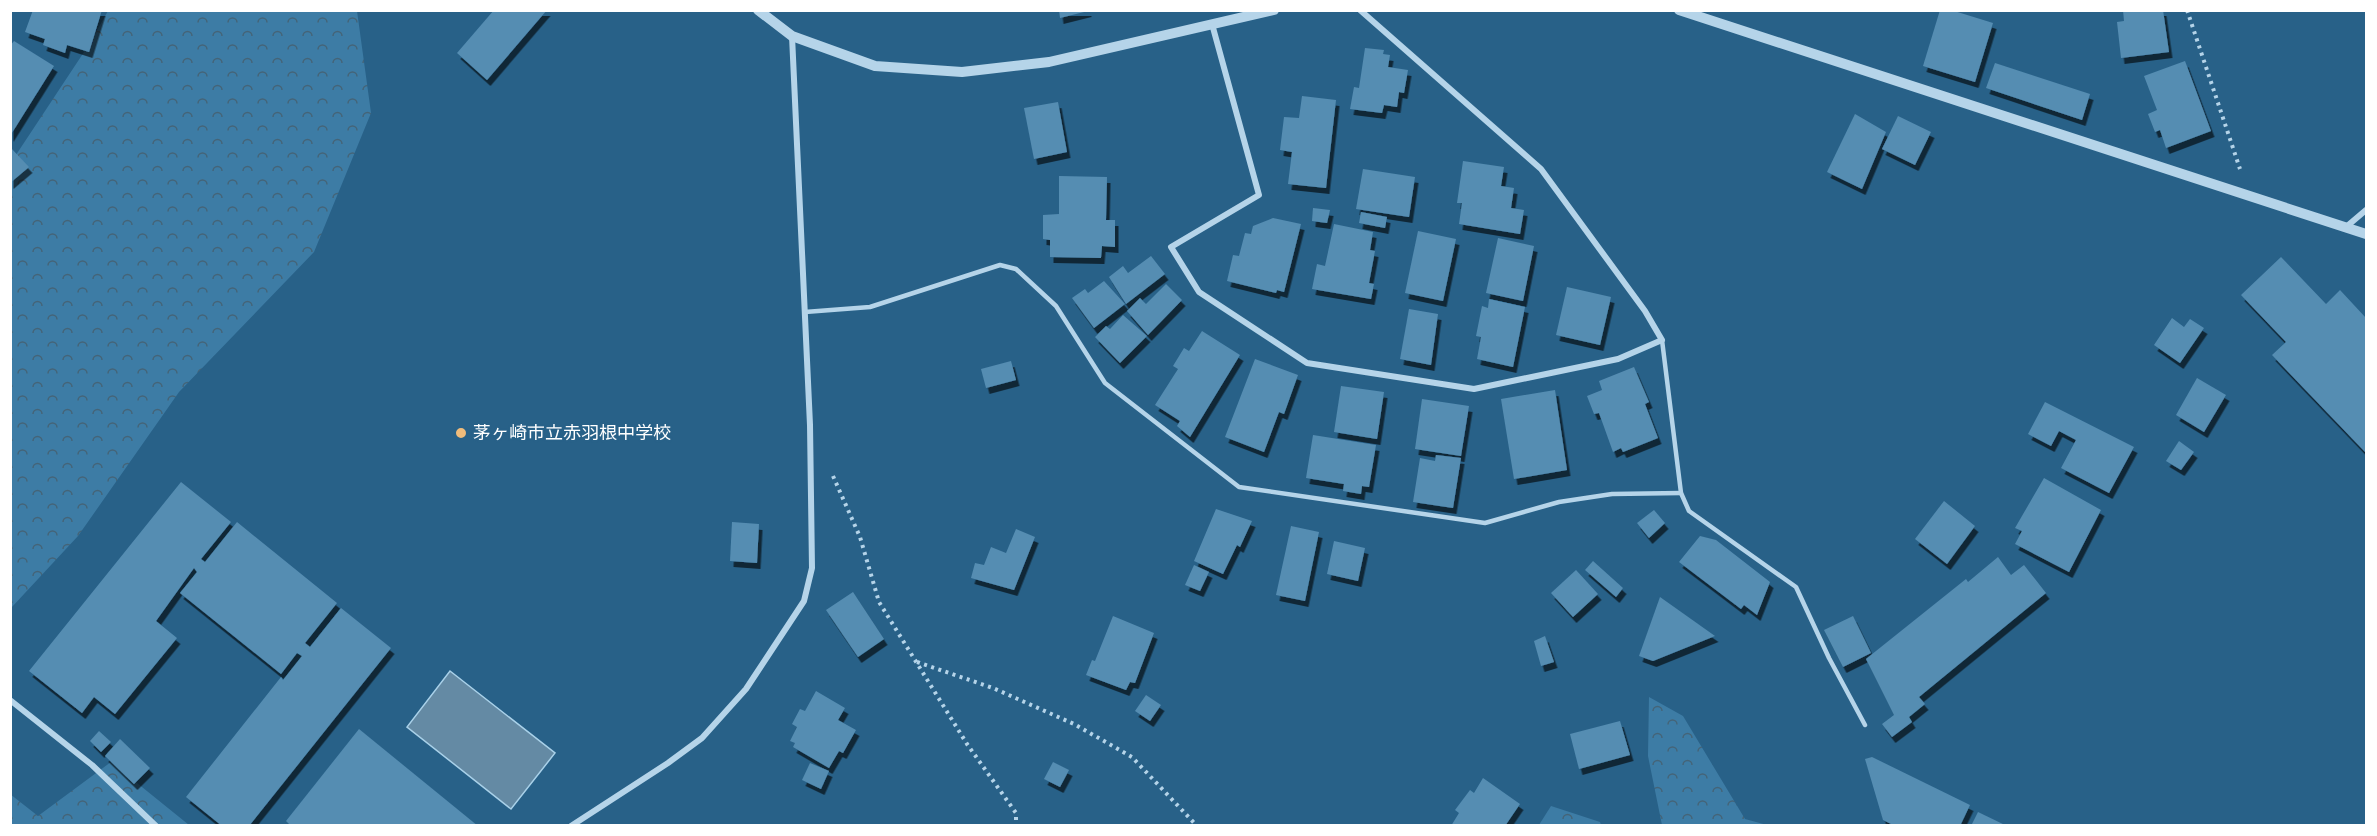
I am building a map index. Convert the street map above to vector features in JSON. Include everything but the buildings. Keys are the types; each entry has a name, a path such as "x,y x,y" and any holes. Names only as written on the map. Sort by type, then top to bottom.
{"street":[{"path":"758,10 792,36 875,66 962,72 1049,62 1274,10"},
{"path":"1212,24 1259,195 1171,247 1198,292 1307,363 1474,389 1618,359 1662,340 1645,311 1541,169 1360,10"},
{"path":"1679,10 2367,234"},
{"path":"571,825 668,763 702,738 746,690 804,601 812,568 810,424 792,36"},
{"path":"2346,227 2367,210"},
{"path":"10,700 92,765 156,825"}],"lane":[{"path":"805,312 870,307 1000,265 1016,269 1056,306 1105,383 1239,487 1485,522 1558,502 1612,494 1681,493"},
{"path":"1662,340 1681,493 1689,511 1796,587 1828,658 1865,725"}],"path":[{"path":"2187,10 2248,197"},
{"path":"828,465 860,537 879,602 967,744 1016,813 1016,825"},
{"path":"916,662 993,688 1074,724 1132,757 1197,825"}],"green space":[{"path":"108,11 357,11 371,113 314,252 179,392 78,536 11,608 10,164 88,46"},
{"path":"1649,697 1683,716 1745,819 1767,825 1662,825 1648,756"},
{"path":"111,762 189,825 11,825 10,794 38,816"},
{"path":"1551,806 1600,822 1601,825 1539,825"}],"shaded area":[{"path":"450,671 555,753 511,809 407,727"}],"place":[{"name":"茅ヶ崎市立赤羽根中学校","path":"461,433"}]}
